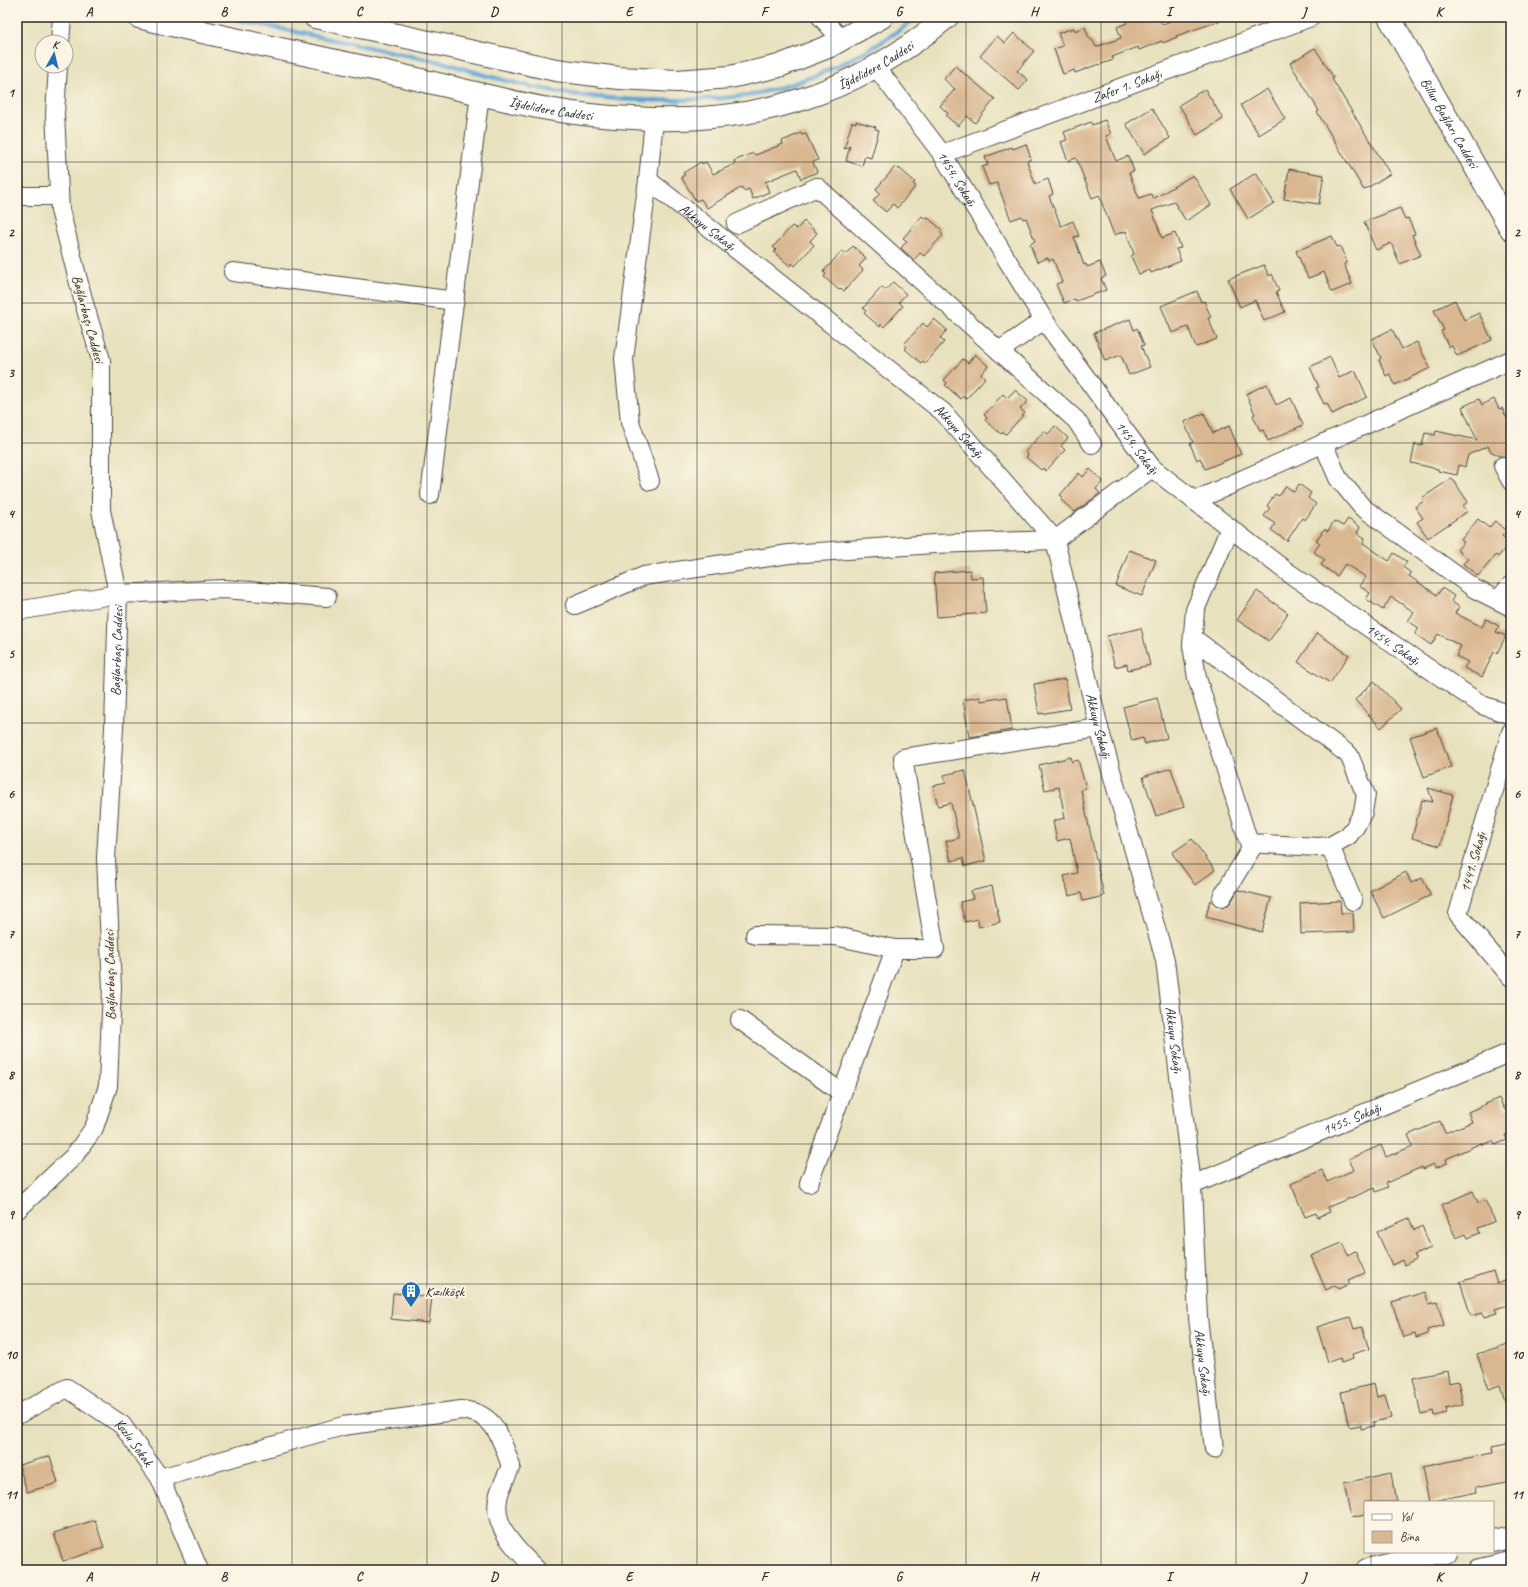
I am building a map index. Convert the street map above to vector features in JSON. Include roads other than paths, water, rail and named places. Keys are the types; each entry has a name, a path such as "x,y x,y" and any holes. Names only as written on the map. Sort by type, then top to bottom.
{"street":[{"path":"61,34 62,17"},
{"name":"İğdelidere Caddesi","path":"139,17 229,39 352,64 549,109 654,120 707,119 763,110 816,95 847,82 876,67 905,49 946,17"},
{"path":"315,17 556,70 650,80 704,80 755,72 802,58 842,40 882,17"},
{"path":"821,17 842,40"},
{"name":"Zafer 1. Sokağı","path":"942,154 1311,17"},
{"name":"Billur Bağları Caddesi","path":"1389,17 1511,229"},
{"name":"1454. Sokağı","path":"876,67 942,154 1044,320 1152,468 1286,571 1482,705 1511,715"},
{"name":"Bağlarbaşı Caddesi","path":"17,1210 74,1156 94,1128 108,1086 112,988 106,858 114,728 118,594 101,510 102,360 82,296 60,210 55,114 58,74"},
{"path":"430,495 480,94"},
{"path":"650,481 630,422 624,359 648,180 654,120"},
{"name":"Akkuyu Sokağı","path":"648,180 943,412 1055,540 1099,728 1165,960 1192,1185 1198,1318 1214,1449"},
{"path":"736,224 817,187 1076,420 1092,444"},
{"path":"17,196 59,196"},
{"path":"233,272 455,301"},
{"path":"999,351 1044,320"},
{"path":"1194,501 1511,360"},
{"path":"1323,443 1338,478 1362,507 1475,589 1504,604 1511,585"},
{"path":"575,605 644,576 789,554 934,544 1055,540 1152,468"},
{"path":"1193,638 1349,755 1366,795 1363,812 1348,836 1330,846 1318,847 1249,843 1197,678 1192,645 1195,610 1230,528"},
{"path":"17,611 118,594 224,589 327,597"},
{"path":"755,935 835,936 895,949 935,948 903,758 1099,728"},
{"name":"1441. Sokağı","path":"1511,732 1458,914 1511,977"},
{"path":"1222,897 1254,844"},
{"path":"1330,846 1353,902"},
{"path":"809,1183 895,949"},
{"path":"740,1020 842,1093"},
{"name":"1455. Sokağı","path":"1192,1185 1511,1052"},
{"name":"Kozlu Sokak","path":"17,1415 67,1388 122,1425 160,1478 199,1570"},
{"path":"160,1478 343,1426 461,1410 472,1411 482,1415 491,1422 498,1431 511,1466 499,1494 497,1508 502,1528 513,1546 537,1570"},
{"path":"1494,1541 1511,1537"},
{"path":"1367,1570 1441,1553"},
{"path":"1480,1570 1511,1563"}],"waterway":[{"path":"224,17 449,64 480,74 543,89 606,98 638,100 722,98 754,94 775,89 840,65 880,43 917,17"}],"place":[{"name":"Kızılköşk","path":"411,1308"}]}
